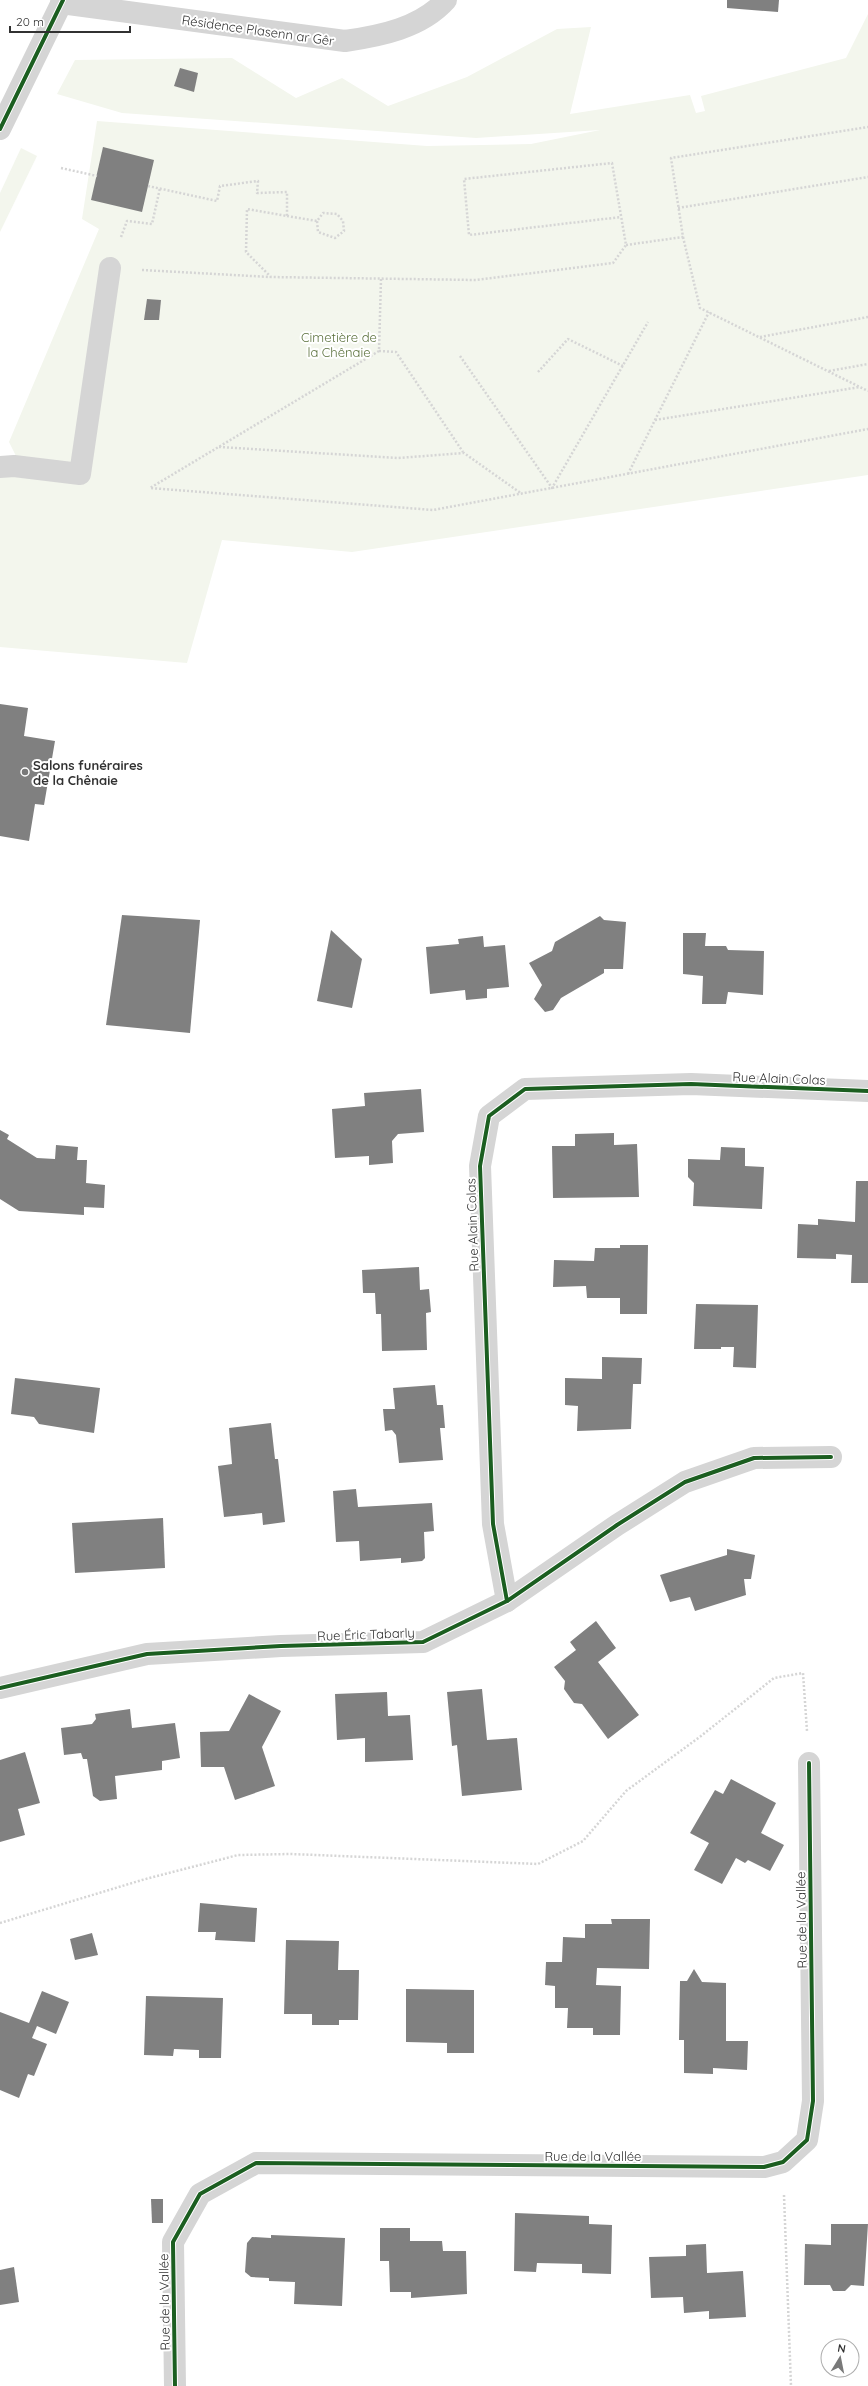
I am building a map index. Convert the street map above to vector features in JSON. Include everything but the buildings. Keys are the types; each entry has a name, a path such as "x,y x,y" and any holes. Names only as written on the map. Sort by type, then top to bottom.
{"street":[{"name":"Résidence Plasenn ar Gêr","path":"62,2 345,41 399,30 429,14 446,0"},
{"path":"0,129 62,2"},
{"path":"0,467 14,466 80,474 110,268"},
{"name":"Rue Alain Colas","path":"507,1601 493,1524 480,1166 489,1116 525,1089 691,1084 868,1091"},
{"name":"Rue Éric Tabarly","path":"0,1688 147,1654 281,1646 423,1642 507,1601 617,1525 685,1482 754,1458 831,1457"},
{"name":"Rue de la Vallée","path":"175,2386 173,2242 200,2194 256,2163 764,2167 783,2162 807,2140 813,2101 809,1763"}],"path":[{"path":"868,127 672,158 683,237 700,308 868,391"},
{"path":"622,217 469,234 464,179 612,163 622,217 626,245"},
{"path":"61,168 97,176"},
{"path":"678,208 868,177"},
{"path":"148,186 217,201 220,186 258,181 257,193 287,192 287,216"},
{"path":"160,188 152,224 127,221 110,268 271,277 476,280 613,262 626,245 683,237"},
{"path":"271,277 246,252 247,209 317,221"},
{"path":"323,214 337,214 343,221 344,232 335,238 325,236 318,232 317,221 323,214"},
{"path":"379,351 381,279"},
{"path":"628,474 709,312"},
{"path":"760,337 868,317"},
{"path":"552,488 648,322"},
{"path":"538,372 568,339 623,366"},
{"path":"522,494 464,453 396,352 379,351 150,488 433,510 522,494 868,430"},
{"path":"460,356 552,488"},
{"path":"828,371 868,364"},
{"path":"655,420 860,387"},
{"path":"218,447 398,458 464,453"},
{"path":"0,1922 121,1886 238,1855 291,1854 538,1864 583,1841 626,1791 701,1736 774,1678 803,1673 809,1763"},
{"path":"783,2162 791,2386"}],"green space":[{"name":"Cimetière de la Chênaie","path":"868,14 868,475 352,552 222,540 187,663 0,647 0,476 16,456 9,442 99,229 82,219 97,121 427,146 531,144 600,130 476,138 122,113 57,94 75,60 232,58 296,98 342,78 388,106 467,77 557,29 591,27 570,114 690,95 696,113 705,111 701,96 846,58"},
{"path":"21,148 37,156 0,232 0,193"}],"cycle path":[{"path":"0,129 63,0"},
{"path":"507,1601 493,1524 480,1166 489,1116 525,1089 691,1084 868,1091"},
{"path":"0,1688 147,1654 281,1646 423,1642 507,1601 617,1525 685,1482 754,1458 831,1457"},
{"path":"175,2386 173,2242 200,2194 256,2163 764,2167 783,2162 807,2140 813,2101 809,1763"}],"place":[{"name":"Salons funéraires de la Chênaie","path":"25,772"}]}
